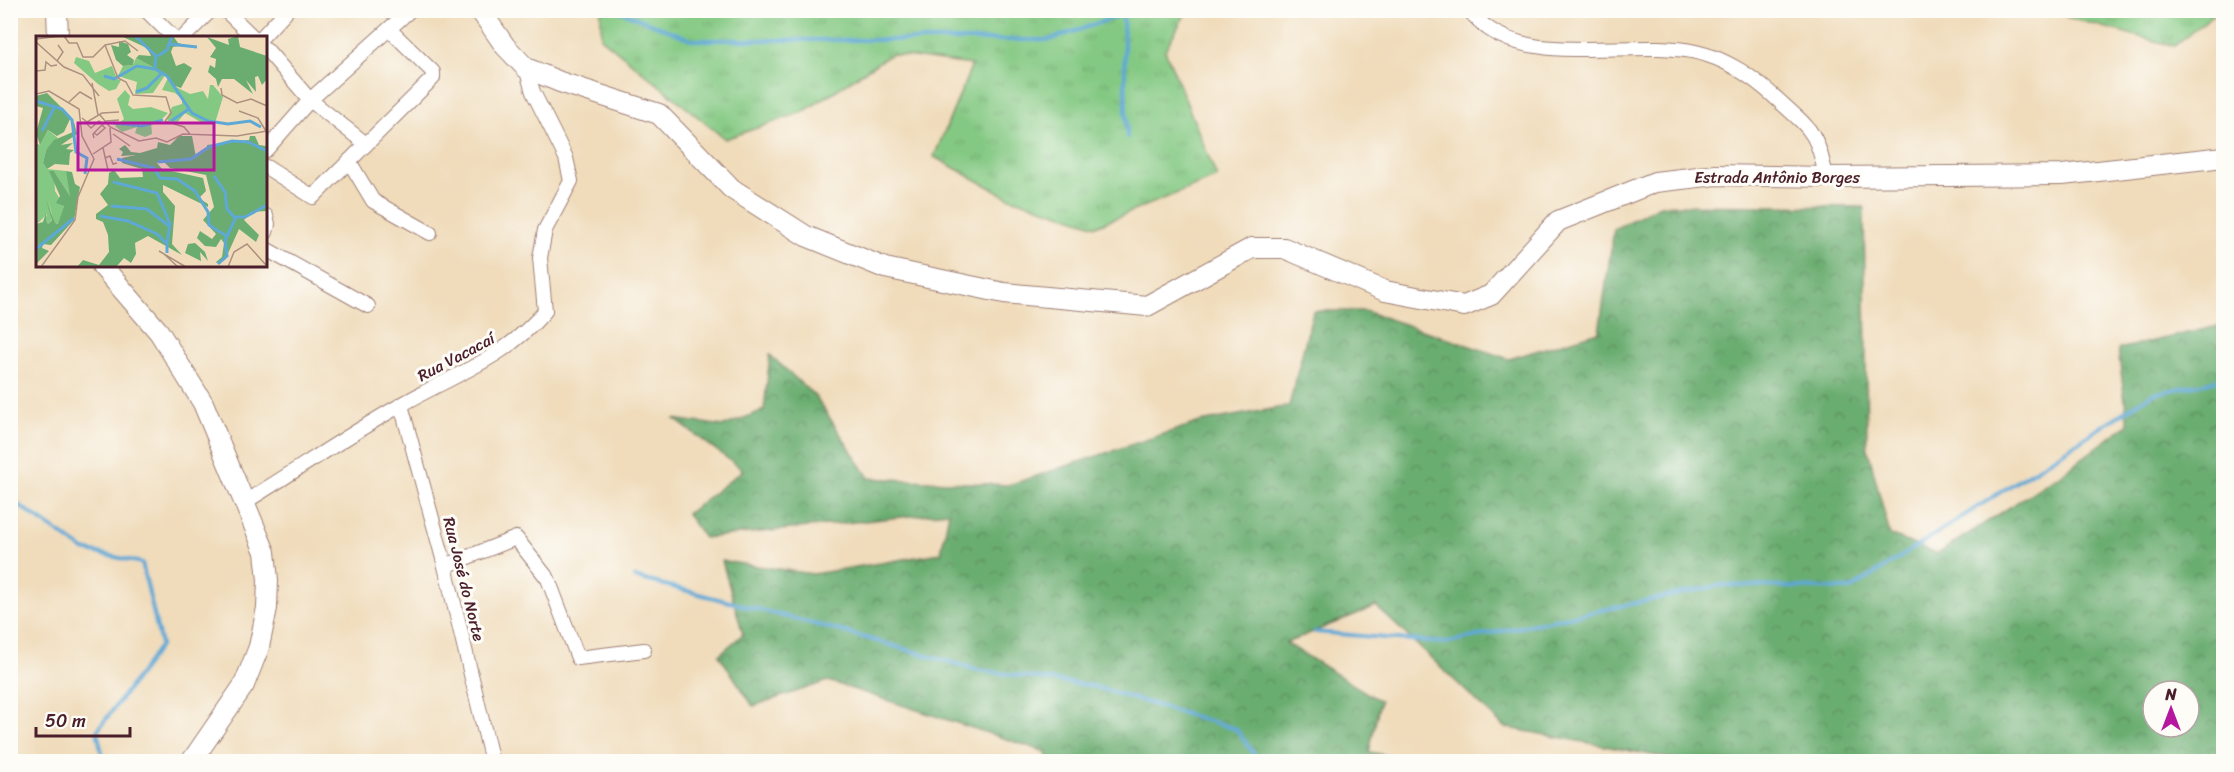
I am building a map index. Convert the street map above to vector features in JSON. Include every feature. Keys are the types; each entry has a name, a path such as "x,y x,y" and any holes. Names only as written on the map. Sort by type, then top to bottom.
{"street":[{"path":"57,10 58,36"},
{"path":"146,10 172,36"},
{"path":"185,36 211,10"},
{"path":"225,10 252,36"},
{"path":"263,36 287,10"},
{"name":"Estrada Antônio Borges","path":"480,10 506,46 526,68 560,82 659,114 732,189 806,236 885,268 1004,293 1147,306 1252,248 1284,248 1385,291 1464,306 1491,295 1558,221 1655,182 1716,175 1826,177 2062,175 2223,157"},
{"path":"1469,10 1489,30 1514,41 1542,47 1696,52 1735,67 1753,77 1812,132 1820,144 1826,177"},
{"path":"267,149 310,100 410,11"},
{"path":"267,168 313,197 435,75 390,30"},
{"path":"267,51 310,100 366,144"},
{"name":"Rua Vacacaí","path":"245,502 401,405 490,360 530,329 545,311 540,258 545,230 571,181 566,158 533,92 526,68"},
{"path":"349,160 373,201 430,233"},
{"path":"267,250 368,306"},
{"path":"103,267 159,332 203,403 265,552 268,580 267,608 259,647 244,685 191,762"},
{"name":"Rua José do Norte","path":"401,405 446,566 492,762"},
{"path":"446,566 516,538 549,579 578,658 644,650"}],"green space":[{"path":"601,11 1187,11 1165,50 1217,177 1096,226 1008,197 934,157 972,65 891,54 803,112 725,139 601,38"},
{"path":"2064,11 2218,11 2174,46 2066,17"},
{"path":"1660,205 1864,207 1867,446 1890,535 1937,554 2061,474 2128,424 2118,349 2223,325 2223,761 1683,761 1504,727 1376,606 1286,643 1380,701 1369,752 1414,761 1048,761 1046,752 828,681 753,706 719,655 743,634 722,561 813,574 941,553 949,512 704,538 687,514 743,470 674,419 724,426 764,410 770,355 816,397 869,478 1009,485 1200,422 1289,406 1313,311 1365,311 1509,359 1599,332 1614,229"}],"waterway":[{"path":"617,10 693,40 1049,40 1136,10"},
{"path":"1123,16 1127,137"},
{"path":"1315,632 1444,643 1722,585 1851,589 2152,394 2224,379"},
{"path":"10,499 84,550 142,563 161,645 97,731 104,762"},
{"path":"634,577 845,632 978,670 1092,686 1236,729 1260,762"}]}
